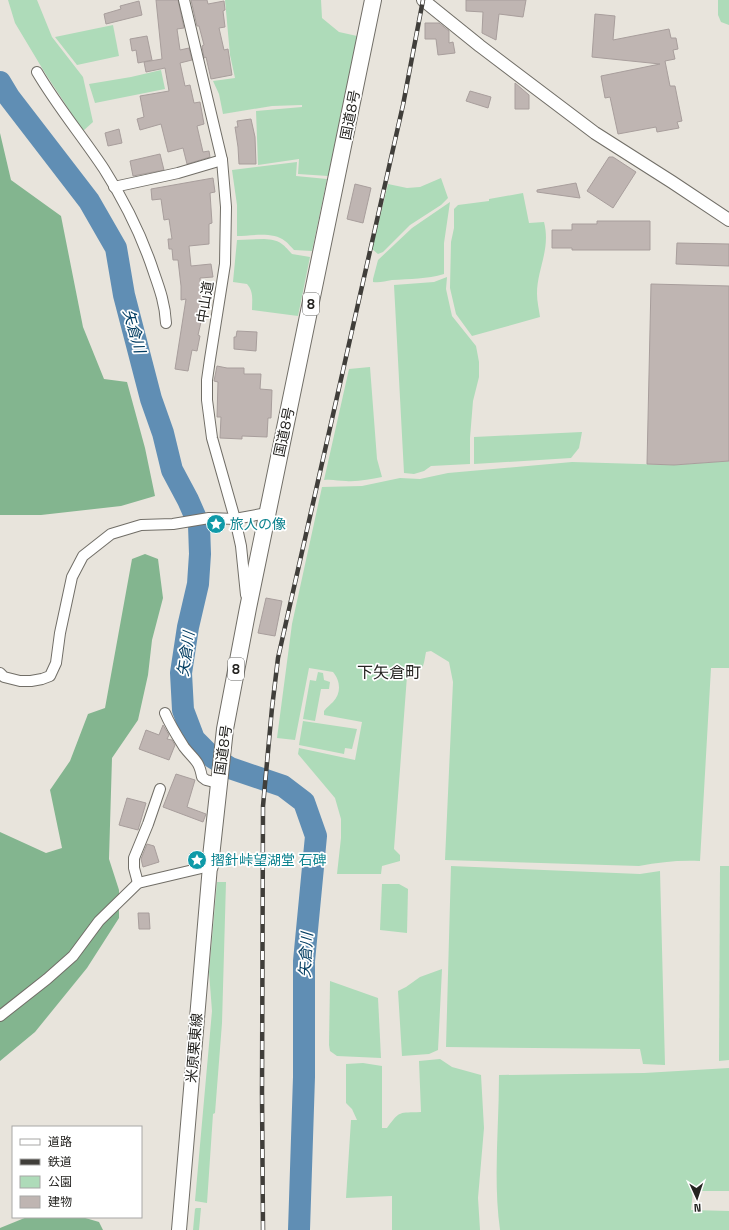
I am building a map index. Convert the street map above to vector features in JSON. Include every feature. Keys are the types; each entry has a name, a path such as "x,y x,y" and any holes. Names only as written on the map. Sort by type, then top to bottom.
{"highway":[{"name":"国道8号","path":"210,866 225,729 258,557 373,0"}],"main road":[{"name":"米原栗東線","path":"179,1230 210,866"}],"street":[{"name":"中山道","path":"184,0 222,160 226,207 225,264 207,380 207,400 212,438 235,519 241,546 248,608"},
{"path":"423,0 480,46 595,133 729,220"},
{"path":"37,72 50,94 104,170 135,223 165,306 166,323"},
{"path":"114,188 178,173 222,160"},
{"path":"0,673 4,677 31,681 50,676 56,663 60,633 72,577 83,556 111,534 141,525 173,524 209,518 235,519 268,513"},
{"path":"241,546 258,557"},
{"path":"165,713 181,742 200,765 202,777 206,780 219,781"},
{"path":"138,883 134,868 134,858 160,789"},
{"path":"0,1016 47,979 73,956 99,921 138,883 210,866"}],"green space":[{"path":"8,0 37,0 52,37 83,77 93,122 83,131 45,73 15,23"},
{"path":"225,0 321,0 322,18 339,32 357,36 328,176 298,174 299,159 258,165 256,111 302,107 302,105 272,106 223,114 219,94 213,81 235,78 230,55"},
{"path":"718,0 729,0 729,25 721,22 718,15"},
{"path":"113,25 119,56 77,65 55,37"},
{"path":"161,70 165,89 95,103 89,84"},
{"path":"0,133 11,180 61,216 83,327 104,379 127,382 145,448 155,496 121,506 41,515 0,515"},
{"path":"297,162 296,176 327,179 312,251 294,250 285,241 274,236 237,236 237,205 232,170"},
{"path":"441,178 448,198 441,205 410,225 383,252 378,254 372,249 388,184 407,188 420,187"},
{"path":"523,193 529,223 544,222 546,232 545,250 539,276 537,297 540,317 472,336 456,314 450,288 451,242 454,228 454,209 458,205 489,201 489,199"},
{"path":"450,202 444,243 444,274 425,278 373,282 378,260 412,228"},
{"path":"237,240 274,240 280,243 292,254 310,257 298,316 252,310 251,290 247,284 233,282"},
{"path":"447,277 446,289 452,316 476,346 479,362 479,377 473,401 470,438 470,464 431,466 424,471 414,474 404,473 394,285 434,282"},
{"path":"370,367 377,459 382,477 355,481 324,480 349,369"},
{"path":"582,432 579,448 571,458 474,464 474,437"},
{"path":"729,461 729,668 711,668 700,861 654,863 639,866 445,860 453,682 449,662 431,651 426,652 423,666 420,671 407,676 394,849 400,855 400,861 382,866 381,874 337,874 341,838 341,819 335,798 298,754 299,748 355,760 362,722 324,715 324,711 336,698 339,691 337,679 333,672 309,668 295,740 277,738 292,624 322,487 362,486 400,478 420,479 448,473 572,462 674,465"},
{"path":"145,554 158,559 163,598 152,640 148,675 138,720 112,758 109,859 119,890 119,918 87,968 35,1032 0,1061 0,832 46,853 62,848 50,790 70,761 88,714 105,708 132,559"},
{"path":"318,672 323,673 324,680 330,682 329,689 321,689 315,721 303,719 310,680 316,681"},
{"path":"303,721 357,729 352,749 345,748 344,754 299,745"},
{"path":"451,866 640,874 660,871 665,1065 643,1064 640,1049 446,1047"},
{"path":"720,866 729,866 729,1060 719,1061"},
{"path":"217,882 226,882 222,1023 215,1113 213,1114 207,1203 195,1201 212,1011 209,972"},
{"path":"382,884 399,884 408,889 407,933 380,930"},
{"path":"442,969 438,1050 429,1054 402,1056 398,991 420,977"},
{"path":"330,981 378,998 381,1058 337,1056 330,1051"},
{"path":"440,1059 452,1067 481,1075 484,1128 478,1198 480,1230 392,1230 392,1196 346,1198 351,1120 357,1120 352,1109 346,1103 346,1064 363,1063 382,1066 382,1128 387,1128 398,1115 408,1112 421,1112 419,1061"},
{"path":"729,1068 729,1191 693,1191 691,1210 729,1211 729,1230 500,1230 497,1192 499,1075 644,1073"},
{"path":"201,1208 199,1230 193,1230 195,1209"},
{"path":"25,1218 85,1218 99,1222 103,1230 0,1230 0,1228"}],"building":[{"path":"156,0 178,0 184,28 177,29 180,50 189,48 192,60 180,63 185,86 190,85 194,103 200,102 204,124 197,126 203,152 209,151 210,157 187,164 183,148 168,152 161,124 140,130 137,119 144,117 140,96 169,91 165,68 146,72 144,62 162,59"},
{"path":"191,0 207,0 208,4 224,1 225,10 223,11 225,27 219,28 224,50 228,49 232,75 211,79 206,57 204,58 202,46 204,45 199,26 197,26"},
{"path":"466,0 526,0 523,17 499,14 496,40 482,33 483,12 466,11"},
{"path":"139,1 142,15 106,24 104,14 121,9 120,6"},
{"path":"595,14 615,16 613,40 669,29 671,38 676,38 678,49 673,50 675,59 665,61 670,86 675,86 682,121 677,122 679,128 657,132 656,127 618,134 610,97 605,98 601,76 660,64 592,57"},
{"path":"425,23 439,23 449,31 449,43 453,42 455,53 438,55 436,39 425,39"},
{"path":"147,36 152,60 138,63 136,50 132,51 130,39"},
{"path":"515,83 529,95 529,109 515,109"},
{"path":"470,91 491,97 488,108 466,101"},
{"path":"251,119 255,137 256,164 239,164 235,127 238,127 237,121"},
{"path":"119,129 122,143 108,146 105,133"},
{"path":"160,154 164,170 133,176 130,161"},
{"path":"609,157 613,157 636,172 613,208 587,191"},
{"path":"213,178 215,192 210,193 212,223 209,224 209,244 189,246 191,266 211,264 213,277 200,278 202,309 204,309 198,335 200,336 197,351 192,350 188,371 175,369 186,299 181,300 178,260 173,260 172,249 169,249 168,239 172,239 169,219 164,220 161,199 152,200 151,189"},
{"path":"576,183 580,198 537,192 537,190"},
{"path":"355,184 371,188 363,223 347,219"},
{"path":"597,221 650,221 650,250 572,250 572,248 552,248 552,230 572,230 572,224 597,224"},
{"path":"677,243 729,244 729,266 676,264"},
{"path":"651,284 729,286 729,461 674,465 647,464"},
{"path":"237,331 257,332 256,351 234,349 234,337 236,337"},
{"path":"217,366 227,368 244,368 244,374 261,374 260,389 272,390 271,418 268,418 267,437 242,436 242,439 220,438 221,417 217,417 218,382 214,381"},
{"path":"266,598 282,601 275,636 258,633"},
{"path":"163,725 169,735 167,739 172,740 175,745 169,760 139,749 146,730 159,735"},
{"path":"176,774 195,780 187,807 206,814 203,822 163,807"},
{"path":"127,798 146,803 138,830 119,825"},
{"path":"147,844 154,846 159,862 143,867 141,859"},
{"path":"138,913 149,913 150,929 139,929"}],"waterway":[{"name":"矢倉川","path":"0,82 9,97 89,201 116,248 124,295 151,399 163,433 172,470 199,525 200,554 198,584 188,627 181,673 183,710 194,739 212,757 230,768 283,786 304,802 316,836 304,961 304,1077 299,1230"}],"railway":[{"path":"263,1230 263,806 278,658 403,105 423,0"}],"place":[{"name":"旅人の像","path":"216,524"},
{"name":"摺針峠望湖堂 石碑","path":"197,860"}],"district":[{"name":"下矢倉町","path":"389,672"}]}
